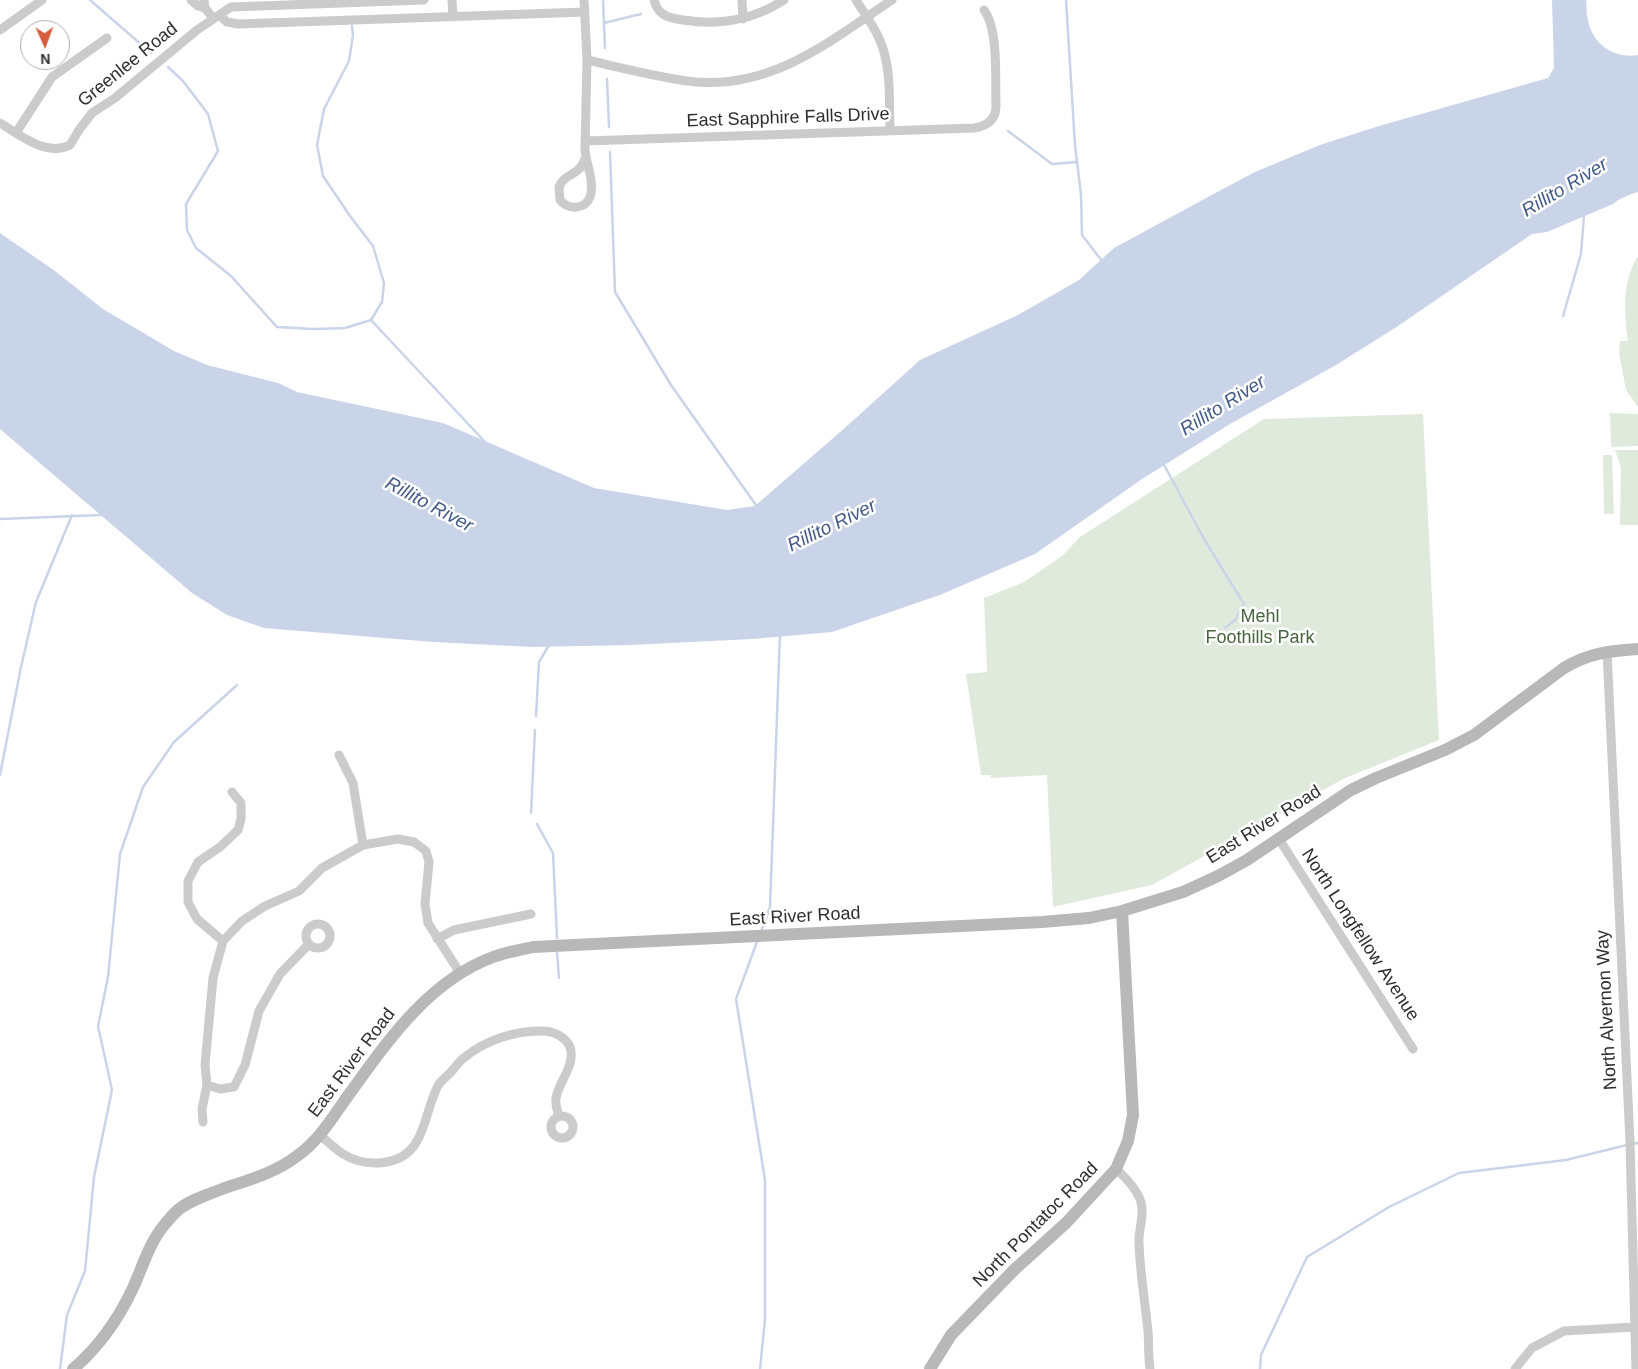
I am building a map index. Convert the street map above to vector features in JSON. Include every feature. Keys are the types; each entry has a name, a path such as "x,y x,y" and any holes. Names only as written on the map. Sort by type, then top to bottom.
{"street":[{"path":"0,30 42,0"},
{"path":"191,0 198,6 204,4 216,17 232,23 585,12"},
{"name":"Greenlee Road","path":"16,133 42,146 66,147 74,141 79,130 92,113 115,98 197,30 231,7 265,3 424,0"},
{"path":"452,0 453,17"},
{"path":"584,0 587,60 585,158 590,170 590,198 581,206 572,208 566,206 560,200 559,187 564,179 580,169 585,158"},
{"path":"654,0 659,12 671,18 703,23 720,23 742,19 768,9 784,0"},
{"path":"742,0 742,19"},
{"path":"856,0 880,42 886,60 890,130"},
{"path":"587,60 683,80 735,81 763,75 800,60 892,0"},
{"path":"265,3 266,23"},
{"name":"East Sapphire Falls Drive","path":"585,141 974,128 986,125 991,122 996,111 994,36 991,22 984,10"},
{"path":"0,123 16,133 52,77 107,38"},
{"name":"East River Road","path":"73,1369 110,1331 133,1288 154,1239 178,1210 199,1197 280,1168 299,1155 320,1135 384,1046 402,1025 439,988 460,973 494,957 533,947 1042,922 1089,918 1122,910 1190,889 1247,860 1351,790 1446,750 1474,735 1564,668 1578,660 1607,651 1638,649"},
{"name":"North Alvernon Way","path":"1607,651 1630,1142 1636,1369"},
{"path":"339,755 353,784 363,845"},
{"path":"223,941 196,919 188,902 188,881 198,862 220,847 238,830 242,819 241,803 232,792"},
{"path":"203,1122 202,1109 207,1085 205,1065 213,978 223,941 242,921 266,906 299,891 322,868 363,845 398,839 414,842 426,851 429,862 425,904 428,923 437,940 460,973"},
{"name":"North Longfellow Avenue","path":"1279,839 1413,1049"},
{"name":"North Pontatoc Road","path":"930,1369 951,1335 1014,1270 1066,1223 1116,1168 1128,1141 1133,1115 1122,910"},
{"path":"437,940 454,930 531,914"},
{"path":"207,1085 220,1089 234,1087 245,1065 259,1011 280,974 309,944"},
{"path":"320,1135 343,1154 355,1160 368,1163 384,1163 395,1160 406,1154 417,1142 439,1085 465,1057 494,1040 521,1032 549,1031 562,1037 570,1047 571,1061 556,1097 559,1116"},
{"path":"1116,1168 1129,1180 1140,1199 1142,1208 1139,1253 1149,1342 1150,1369"},
{"path":"1516,1369 1532,1348 1564,1331 1635,1327"}],"green space":[{"path":"1638,256 1638,407 1626,390 1619,353 1620,341 1628,341 1625,297 1629,276"},
{"path":"1610,413 1638,414 1638,446 1611,447"},
{"name":"Mehl Foothills Park","path":"1423,414 1439,740 1343,779 1152,885 1053,907 1047,775 991,778 991,775 981,775 966,674 987,672 984,598 1024,582 1062,556 1080,537 1264,419"},
{"path":"1615,450 1638,450 1638,525 1620,525 1621,468"},
{"path":"1603,455 1612,455 1614,514 1604,514"}],"water":[{"name":"Rillito River","path":"1552,0 1586,0 1590,29 1599,43 1605,48 1621,55 1638,55 1638,192 1547,232 1532,234 1395,328 1336,365 1230,424 1142,479 1035,554 940,595 832,632 752,639 630,645 532,647 433,642 264,628 227,615 192,593 0,429 0,233 55,271 103,309 174,351 207,365 278,383 297,392 443,423 594,488 727,510 755,506 920,360 1018,315 1079,280 1114,248 1221,190 1255,172 1320,145 1379,126 1548,78 1554,68"}],"waterway":[{"path":"90,0 151,53"},
{"path":"603,0 605,48"},
{"path":"1066,0 1075,145 1081,195 1082,235 1102,261"},
{"path":"604,23 641,14"},
{"path":"168,67 183,81 208,114 218,151 186,204 187,230 196,248 231,276 277,327 345,328 371,320 382,302 384,283 373,246 323,176 317,145 324,109 349,61 353,35 352,26"},
{"path":"607,79 609,127"},
{"path":"1008,131 1052,164 1077,162"},
{"path":"610,152 615,292 671,385 758,508"},
{"path":"1563,316 1581,254 1584,215"},
{"path":"371,320 486,443"},
{"path":"1163,463 1204,539 1244,604 1235,620 1225,628"},
{"path":"0,775 36,602 72,515"},
{"path":"0,519 101,515"},
{"path":"761,932 770,907 780,634"},
{"path":"536,716 539,662 549,645"},
{"path":"60,1369 67,1315 85,1271 94,1177 112,1090 98,1026 108,977 120,854 143,787 174,742 237,685"},
{"path":"531,813 535,730"},
{"path":"537,824 553,853 557,938"},
{"path":"758,939 736,999 765,1180 765,1319 760,1369"},
{"path":"557,953 559,978"},
{"path":"1632,1144 1638,1143"},
{"path":"1260,1369 1261,1355 1307,1257 1389,1207 1459,1173 1566,1160 1627,1145"}]}
